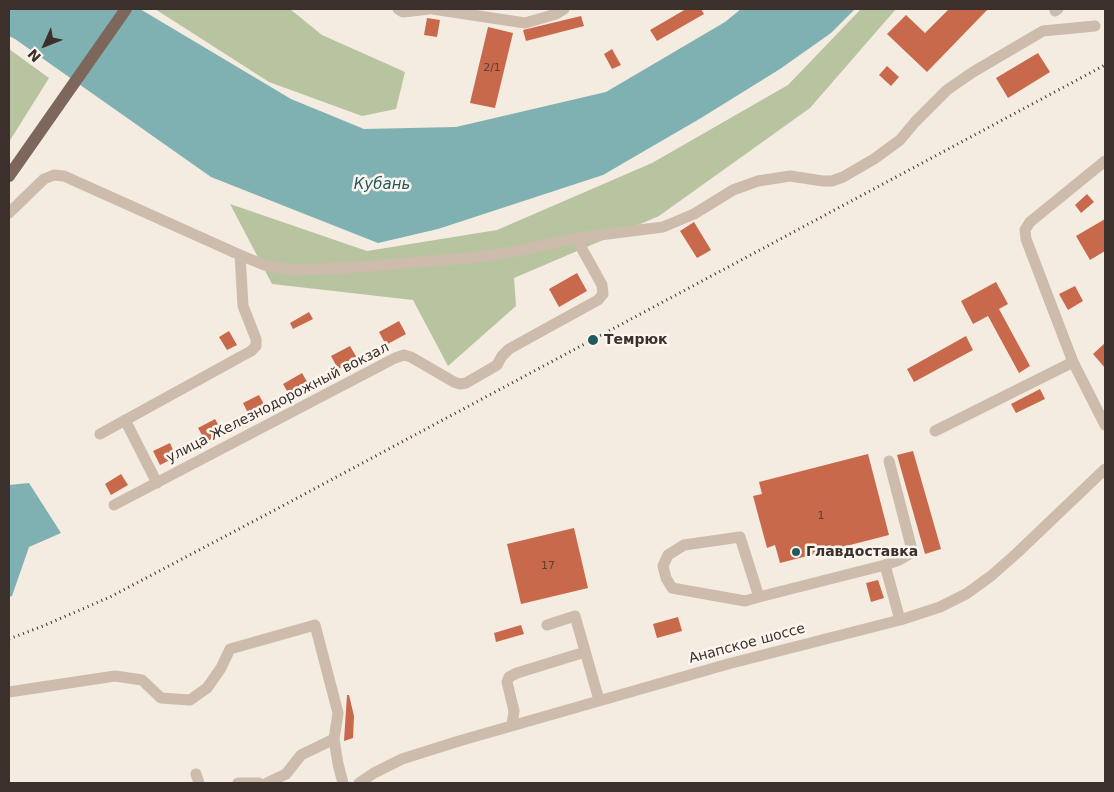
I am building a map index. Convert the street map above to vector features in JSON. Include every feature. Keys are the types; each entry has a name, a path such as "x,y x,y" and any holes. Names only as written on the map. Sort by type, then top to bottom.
{"main road":[{"path":"9,176 126,9"}],"street":[{"path":"398,9 403,12 428,9"},
{"path":"433,9 466,11 525,23 556,14 564,9"},
{"path":"9,214 44,179 54,175 64,176 264,265 292,270 345,268 470,258 518,251 576,238 663,227 694,214 733,190 758,181 790,176 823,181 832,181 843,177 874,159 900,140 947,90 973,72 1043,32 1095,26"},
{"path":"1105,161 1030,222 1026,230 1026,239 1073,362 1105,425"},
{"name":"улица Железнодорожный вокзал","path":"114,505 395,358 404,355 411,357 460,384 466,383 492,368 497,365 509,349 598,300 603,294 602,285 576,238"},
{"path":"100,434 251,351 256,346 256,338 243,306 240,255"},
{"path":"935,431 1073,362"},
{"path":"125,420 157,483"},
{"path":"759,597 740,537 684,545 668,555 663,566 666,578 672,588 744,601 899,560 908,555 911,546 889,461"},
{"name":"Анапское шоссе","path":"359,783 402,759 512,725 728,664 900,620 940,607 966,594 991,576 1105,469"},
{"path":"885,565 900,620"},
{"path":"547,625 575,616 599,700"},
{"path":"9,692 115,676 142,680 161,698 190,700 207,688 222,668 230,649 315,625 338,714 334,739 343,783"},
{"path":"512,725 514,711 507,682 510,677 517,673 585,652"},
{"path":"266,783 286,774 301,755 334,739"},
{"path":"238,783 258,783"}],"green space":[{"path":"155,9 290,9 322,35 405,72 396,109 362,116 269,82"},
{"path":"861,9 896,9 810,108 659,216 514,278 516,306 448,366 413,300 272,284 230,204 367,251 497,230 652,163 788,85"},
{"path":"9,49 49,78 9,142"}],"water":[{"name":"Кубань","path":"9,9 140,9 291,99 364,129 456,127 606,92 725,22 741,9 855,9 831,33 780,69 603,175 438,229 378,243 211,177 9,36"},
{"path":"29,483 61,533 29,547 12,596 9,597 9,485"}],"building":[{"path":"686,9 701,9 704,14 657,41 650,30"},
{"path":"949,9 988,9 927,72 887,34 906,15 925,33"},
{"path":"581,16 584,26 526,41 523,30"},
{"path":"427,18 440,20 437,37 424,35"},
{"path":"488,27 513,33 495,108 470,103"},
{"path":"612,49 621,65 612,69 604,54"},
{"path":"1038,53 1050,72 1008,98 996,78"},
{"path":"887,66 899,77 891,86 879,75"},
{"path":"1087,194 1094,202 1081,213 1075,205"},
{"path":"1105,219 1105,251 1090,260 1076,236"},
{"path":"694,222 711,250 697,258 680,231"},
{"path":"577,273 587,291 559,307 549,289"},
{"path":"996,282 1008,304 999,309 1030,366 1019,373 988,316 973,324 961,301"},
{"path":"1075,286 1083,301 1068,310 1059,294"},
{"path":"309,312 313,319 293,329 290,323"},
{"path":"399,321 406,334 386,345 379,332"},
{"path":"229,331 237,345 227,350 219,337"},
{"path":"966,336 973,350 914,382 907,369"},
{"path":"1105,343 1105,368 1093,354"},
{"path":"350,346 357,358 338,369 331,356"},
{"path":"302,373 309,385 290,396 283,384"},
{"path":"1040,389 1045,399 1016,413 1011,404"},
{"path":"259,395 266,408 250,417 243,403"},
{"path":"215,419 223,433 206,442 198,428"},
{"path":"170,443 176,457 160,465 153,451"},
{"path":"913,451 941,549 925,554 897,455"},
{"path":"868,454 889,535 780,563 775,545 767,548 753,496 762,494 759,482"},
{"path":"121,474 128,485 111,495 105,484"},
{"path":"574,528 588,588 521,604 507,544"},
{"path":"878,580 884,598 871,602 866,583"},
{"path":"678,617 682,631 657,638 653,624"},
{"path":"521,625 524,634 496,642 494,633"},
{"path":"347,695 349,695 354,716 353,738 344,741"}],"railway":[{"path":"9,639 110,597 1105,65"}],"place":[{"name":"Темрюк","path":"593,340"},
{"name":"Главдоставка","path":"796,552"}]}
